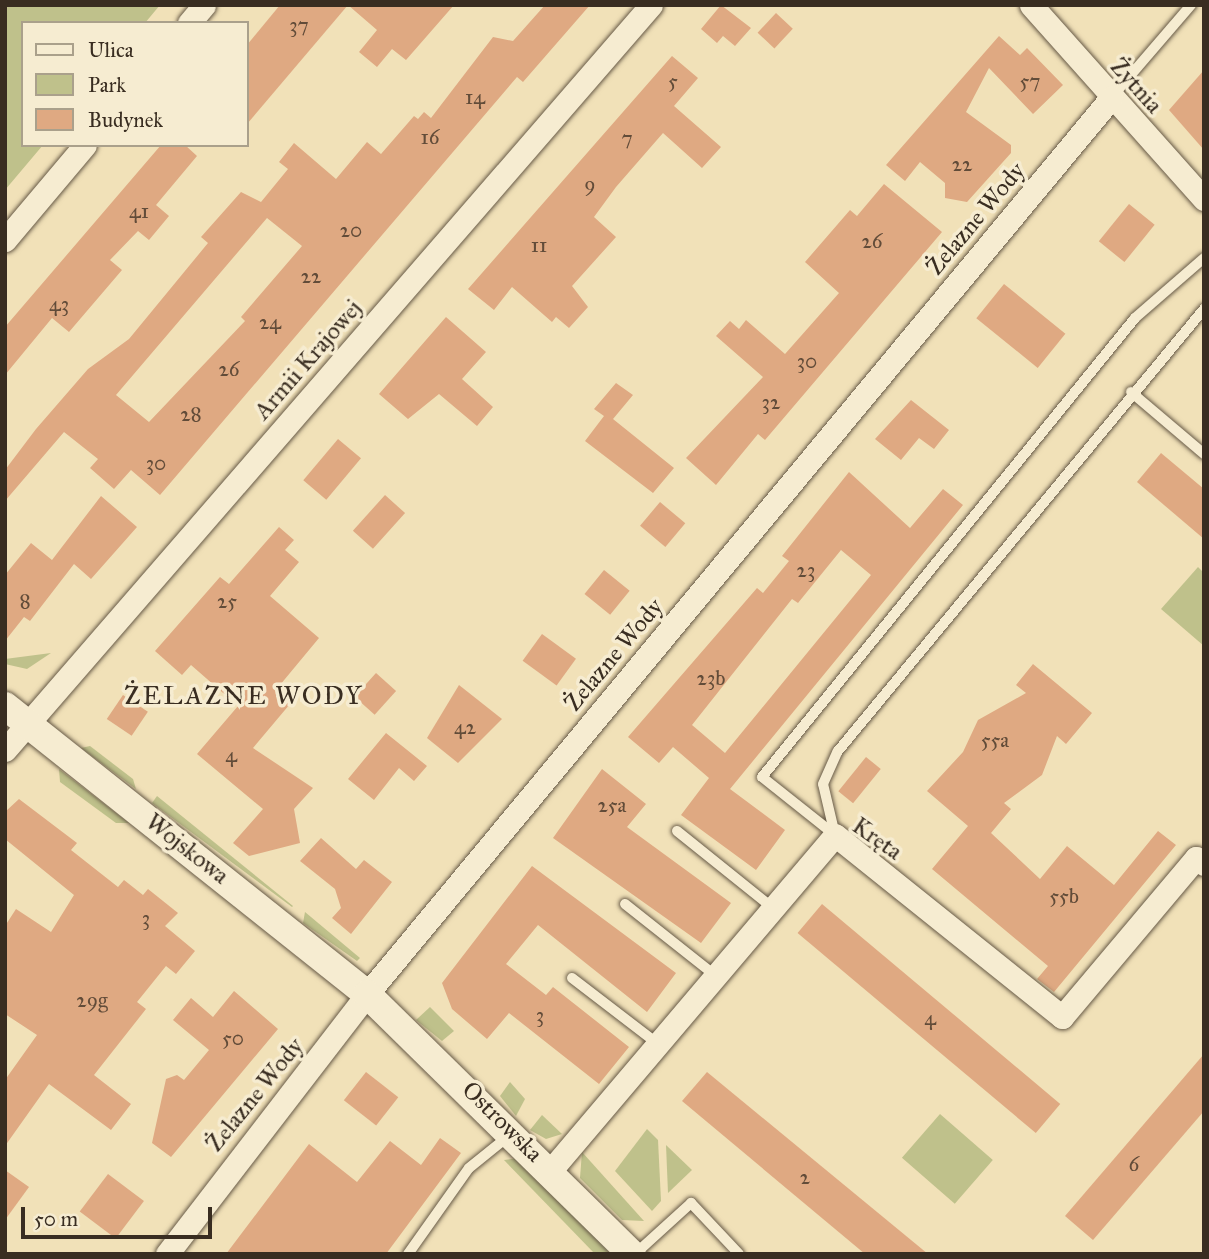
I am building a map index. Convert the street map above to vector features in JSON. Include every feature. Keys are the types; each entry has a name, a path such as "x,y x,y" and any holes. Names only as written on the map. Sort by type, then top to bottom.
{"street":[{"path":"191,21 204,5"},
{"name":"Armii Krajowej","path":"5,750 651,5"},
{"name":"Żytnia","path":"1031,5 1204,200"},
{"name":"Żelazne Wody","path":"167,1254 368,994 1111,98"},
{"path":"5,240 83,147"},
{"name":"Wojskowa","path":"5,706 368,994"},
{"name":"Kręta","path":"551,1170 660,1046 835,835 1062,1017 1201,857"},
{"name":"Ostrowska","path":"368,994 551,1170 633,1254"}],"lane":[{"path":"1111,98 1191,5"},
{"path":"835,835 762,777 1136,318 1204,258"},
{"path":"835,835 823,784 838,751 1131,392 1204,309"},
{"path":"1131,392 1204,454"},
{"path":"677,831 774,909"},
{"path":"625,904 717,977"},
{"path":"572,978 660,1046"},
{"path":"408,1254 469,1168 513,1133"},
{"path":"633,1254 691,1203 740,1254"}],"green space":[{"path":"5,5 160,5 147,21 21,21 21,147 41,147 5,190"},
{"path":"1198,567 1204,573 1204,646 1161,609"},
{"path":"51,653 27,669 5,664 5,659"},
{"path":"90,746 133,779 136,789 81,748"},
{"path":"59,769 129,823 116,823 60,782"},
{"path":"157,796 293,906 152,803"},
{"path":"305,912 360,958 357,961 303,923"},
{"path":"430,1007 454,1031 442,1041 416,1020"},
{"path":"510,1082 525,1099 516,1116 500,1096"},
{"path":"940,1114 993,1160 955,1204 902,1158"},
{"path":"542,1115 562,1134 546,1139 530,1130"},
{"path":"647,1129 658,1140 661,1201 652,1211 615,1171"},
{"path":"666,1145 692,1170 668,1193"},
{"path":"582,1152 644,1221 622,1220 580,1178"},
{"path":"518,1158 611,1254 595,1254 504,1160"}],"building":[{"path":"280,5 348,5 248,123 248,44"},
{"path":"348,5 454,5 406,60 392,49 377,67 359,52 377,30"},
{"path":"545,5 590,5 523,82 517,77 160,495 131,470 114,489 90,468 98,459 64,432 5,501 5,470 36,429 88,369 129,339 208,243 201,237 241,192 261,202 288,169 279,162 294,143 336,179 367,142 381,154 414,116 418,119 424,112 431,118 493,37 513,41","holes":["267,218 302,246 241,317 245,321 149,422 116,395"]},
{"path":"721,5 751,28 735,46 723,36 717,43 701,29"},
{"path":"776,13 793,29 774,48 758,33"},
{"path":"999,36 1020,55 1027,48 1063,85 1033,114 989,68 966,112 1011,145 1011,153 967,202 945,198 945,183 920,162 905,181 886,165"},
{"path":"672,56 698,78 674,106 721,147 702,168 663,133 616,187 594,217 616,237 572,286 588,307 569,328 556,317 552,322 512,287 494,310 468,289"},
{"path":"1204,70 1204,150 1169,110"},
{"path":"159,147 187,147 197,156 156,205 169,216 149,240 138,231 110,260 122,270 69,332 52,318 5,375 5,327"},
{"path":"884,184 942,232 765,440 758,434 716,485 686,458 763,377 716,336 730,321 739,329 746,320 785,354 839,293 805,262 850,210 857,216"},
{"path":"1129,204 1155,225 1124,262 1099,241"},
{"path":"1004,284 1065,334 1038,368 976,318"},
{"path":"446,317 486,352 462,379 493,407 477,426 439,394 408,419 379,394"},
{"path":"616,383 633,395 613,419 674,468 653,493 585,441 604,416 594,409"},
{"path":"911,400 949,430 934,449 919,438 901,460 875,439"},
{"path":"338,439 361,458 326,500 303,480"},
{"path":"1161,453 1204,489 1204,539 1137,482"},
{"path":"849,472 910,528 943,489 963,505 730,789 785,830 756,870 681,815 709,778 673,747 659,763 628,737 757,588 763,593 789,561 782,556","holes":["841,550 871,575 725,753 692,725 792,599 798,603"]},
{"path":"385,495 405,513 373,549 353,531"},
{"path":"101,496 137,527 91,579 74,564 30,621 24,617 5,641 5,575 31,543 52,560"},
{"path":"660,502 685,523 665,547 640,526"},
{"path":"279,527 294,540 285,550 299,562 270,596 319,638 275,691 290,704 253,748 313,788 294,809 300,843 249,856 233,843 263,809 197,754 238,706 191,665 182,675 155,651 220,577 229,584"},
{"path":"604,570 630,591 610,615 584,594"},
{"path":"542,634 576,659 557,685 523,661"},
{"path":"1033,664 1092,713 1066,744 1057,736 1042,775 1004,803 1011,809 991,833 1040,879 1067,846 1114,885 1158,831 1176,845 1054,992 1037,979 1048,966 932,869 968,826 927,791 963,752 978,720 1026,693 1016,685"},
{"path":"376,673 396,691 375,715 355,697"},
{"path":"459,685 502,719 458,763 427,738"},
{"path":"123,695 148,712 132,736 107,719"},
{"path":"386,733 427,766 414,781 399,768 374,800 348,779"},
{"path":"866,757 881,769 853,803 838,791"},
{"path":"602,769 646,804 627,827 731,903 701,943 553,838"},
{"path":"19,799 77,843 71,850 118,887 124,880 143,895 148,889 178,913 165,926 195,951 176,974 166,966 137,1002 146,1009 94,1075 131,1104 111,1130 49,1084 5,1146 5,1080 37,1035 5,1014 5,926 16,909 51,932 74,895 5,839 5,812"},
{"path":"321,838 356,869 364,860 392,882 351,934 332,918 341,908 335,889 300,861"},
{"path":"532,866 676,973 647,1012 538,925 506,964 546,995 553,987 629,1047 599,1084 509,1013 487,1039 452,1009 442,983"},
{"path":"822,904 1060,1104 1036,1133 798,933"},
{"path":"234,991 278,1029 171,1157 152,1143 166,1079 177,1075 184,1080 209,1050 173,1020 191,998 213,1017"},
{"path":"1204,1054 1204,1111 1093,1240 1065,1216"},
{"path":"366,1072 398,1097 376,1126 344,1100"},
{"path":"707,1072 928,1254 865,1254 682,1101"},
{"path":"440,1138 461,1153 386,1254 226,1254 309,1144 357,1182 390,1141 421,1165"},
{"path":"5,1170 29,1187 5,1220"},
{"path":"108,1174 144,1201 116,1239 80,1212"}],"district":[{"name":"ŻELAZNE WODY","path":"244,696"}]}
